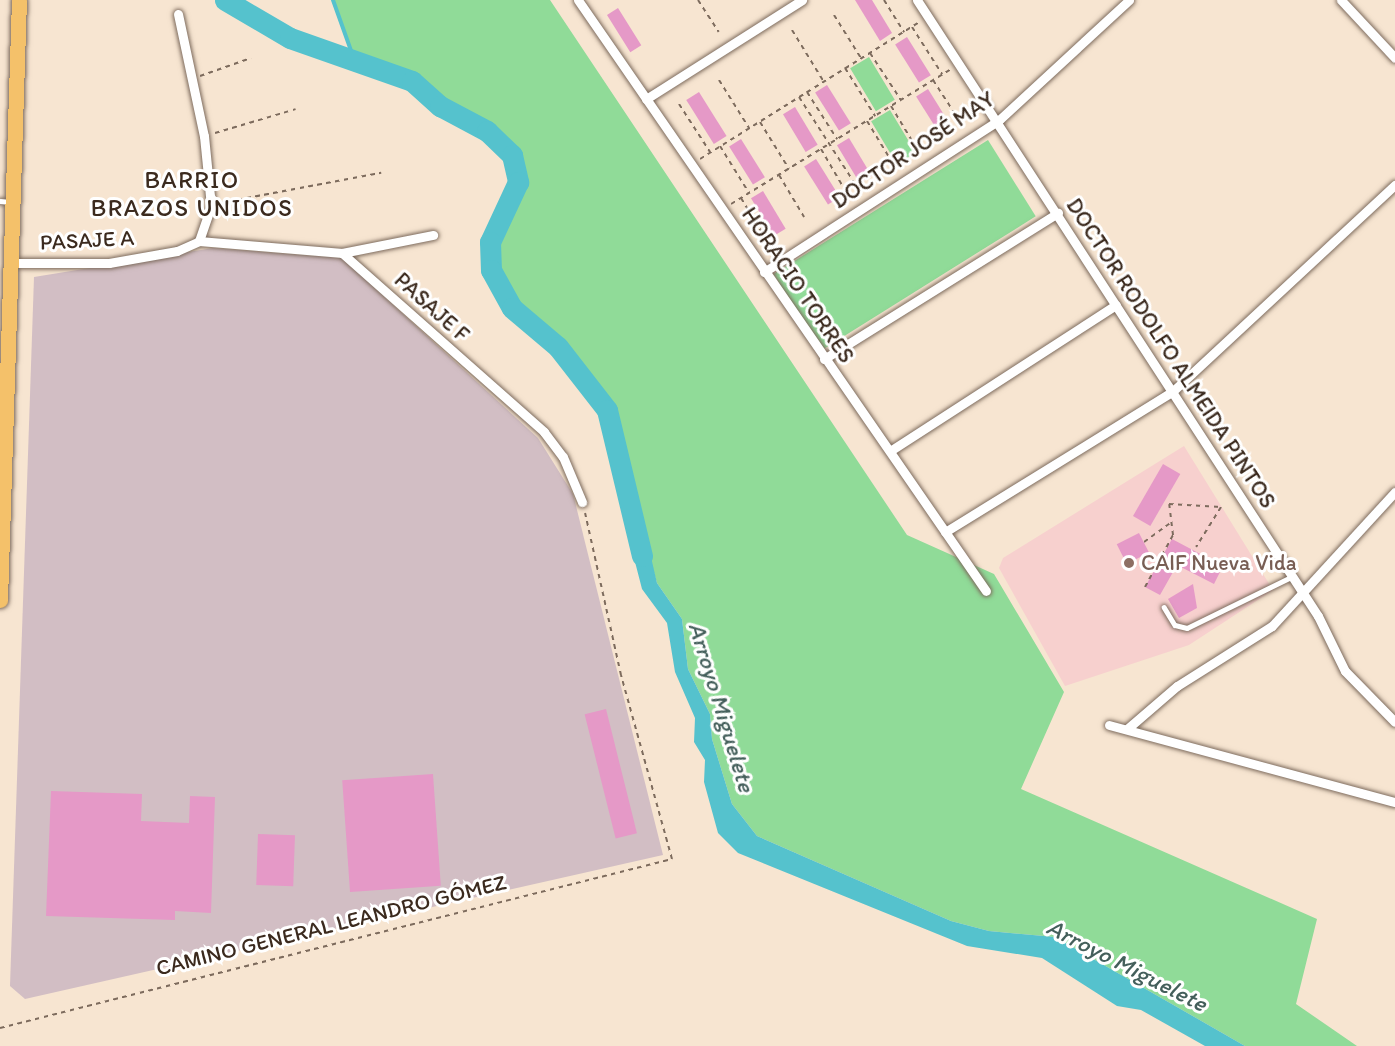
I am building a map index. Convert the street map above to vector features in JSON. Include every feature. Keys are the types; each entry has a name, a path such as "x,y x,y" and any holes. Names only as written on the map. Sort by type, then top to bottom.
{"main road":[{"path":"0,600 7,202 19,0"}],"street":[{"name":"HORACIO TORRES","path":"578,0 693,163 764,272 986,591"},
{"path":"646,99 802,0"},
{"name":"DOCTOR RODOLFO ALMEIDA PINTOS","path":"917,0 999,120 1291,577 1303,592 1345,671 1395,722"},
{"name":"DOCTOR JOSÉ MAY","path":"764,272 999,120 1129,0"},
{"path":"1341,0 1395,58"},
{"path":"178,14 204,136 211,206 199,241 342,253 433,235"},
{"path":"945,532 1173,391 1395,185"},
{"path":"824,359 1058,213"},
{"name":"PASAJE A","path":"7,254 109,263 177,251 199,241"},
{"name":"PASAJE F","path":"342,253 544,432 562,457 582,502"},
{"path":"890,451 1116,305"},
{"path":"1127,729 1177,686 1272,626 1395,492"},
{"path":"1109,725 1395,802"}],"lane":[{"path":"1164,607 1176,625 1187,628 1291,577"}],"path":[{"path":"698,0 719,32"},
{"path":"884,0 904,32"},
{"path":"834,15 861,58"},
{"path":"693,163 929,16"},
{"path":"912,27 942,74"},
{"path":"792,30 824,82"},
{"path":"870,53 900,100"},
{"path":"192,79 251,58"},
{"path":"724,209 960,63"},
{"path":"845,68 875,116"},
{"path":"719,80 749,128"},
{"path":"933,80 958,120"},
{"path":"807,92 837,139"},
{"path":"799,97 855,184 855,195 862,208"},
{"path":"679,104 711,152"},
{"path":"891,106 917,149"},
{"path":"204,136 296,110"},
{"path":"867,121 892,162"},
{"path":"760,122 789,169"},
{"path":"720,146 749,193"},
{"path":"821,149 845,190 855,195"},
{"path":"211,206 381,173"},
{"path":"779,175 804,217"},
{"path":"741,198 767,241"},
{"name":"CAMINO GENERAL LEANDRO GÓMEZ","path":"0,1028 672,859 621,675 582,502"},
{"path":"1145,586 1173,535 1169,504 1221,507 1196,547"},
{"path":"1144,542 1170,523"}],"shaded area":[{"path":"213,248 342,258 538,438 573,494 663,855 25,999 10,986 34,277"},
{"name":"CAIF Nueva Vida","path":"1184,446 1273,590 1189,645 1065,686 999,568 1003,558"}],"green space":[{"path":"333,0 550,0 907,535 994,574 1064,692 1021,789 1317,919 1296,1004 1357,1046 1245,1046 1055,937 989,931 951,921 757,836 732,804 712,739 710,714 688,669 682,619 657,583 607,410 558,348 512,308 491,270 490,242 518,182 512,155 487,131 440,106 412,81 354,59"},
{"path":"869,57 895,100 876,111 850,68"},
{"path":"890,110 916,153 897,164 871,121"},
{"path":"988,140 1036,216 821,350 773,274"}],"water":[{"path":"638,529 648,544 657,583 682,619 688,669 710,714 712,739 732,804 757,836 951,921 989,931 1055,937 1245,1046 1205,1046 1141,1010 1117,1006 1042,958 967,946 738,853 718,833 704,782 705,760 694,742 695,718 675,672 667,623 642,589 634,558"}],"building":[{"path":"855,0 872,0 892,33 880,41"},
{"path":"618,8 641,45 630,52 607,15"},
{"path":"907,37 931,75 919,83 895,44"},
{"path":"827,85 851,123 839,131 815,92"},
{"path":"928,89 952,127 940,135 916,96"},
{"path":"699,92 727,136 714,144 686,100"},
{"path":"795,107 818,145 806,152 783,114"},
{"path":"849,138 872,176 860,183 837,145"},
{"path":"741,139 765,177 753,185 729,146"},
{"path":"816,159 840,197 828,205 804,166"},
{"path":"763,191 786,229 774,236 751,198"},
{"path":"1163,464 1180,474 1150,526 1133,516"},
{"path":"1139,533 1149,553 1127,564 1117,544"},
{"path":"1172,539 1223,566 1214,584 1177,565 1160,595 1145,587"},
{"path":"1193,584 1197,608 1179,618 1168,599"},
{"path":"606,709 637,833 616,839 585,714"},
{"path":"433,774 441,886 350,892 342,780"},
{"path":"51,791 142,794 141,821 189,823 190,796 215,797 211,913 175,911 175,920 46,916"},
{"path":"258,834 295,835 293,886 256,885"}],"waterway":[{"name":"Arroyo Miguelete","path":"225,0 290,38 412,81 440,106 487,131 512,155 518,182 490,242 491,270 512,308 558,347 607,410 642,556"},
{"path":"333,0 354,59"}],"place":[{"name":"CAIF Nueva Vida","path":"1129,563"}],"district":[{"name":"BARRIO BRAZOS UNIDOS","path":"192,194"}]}
